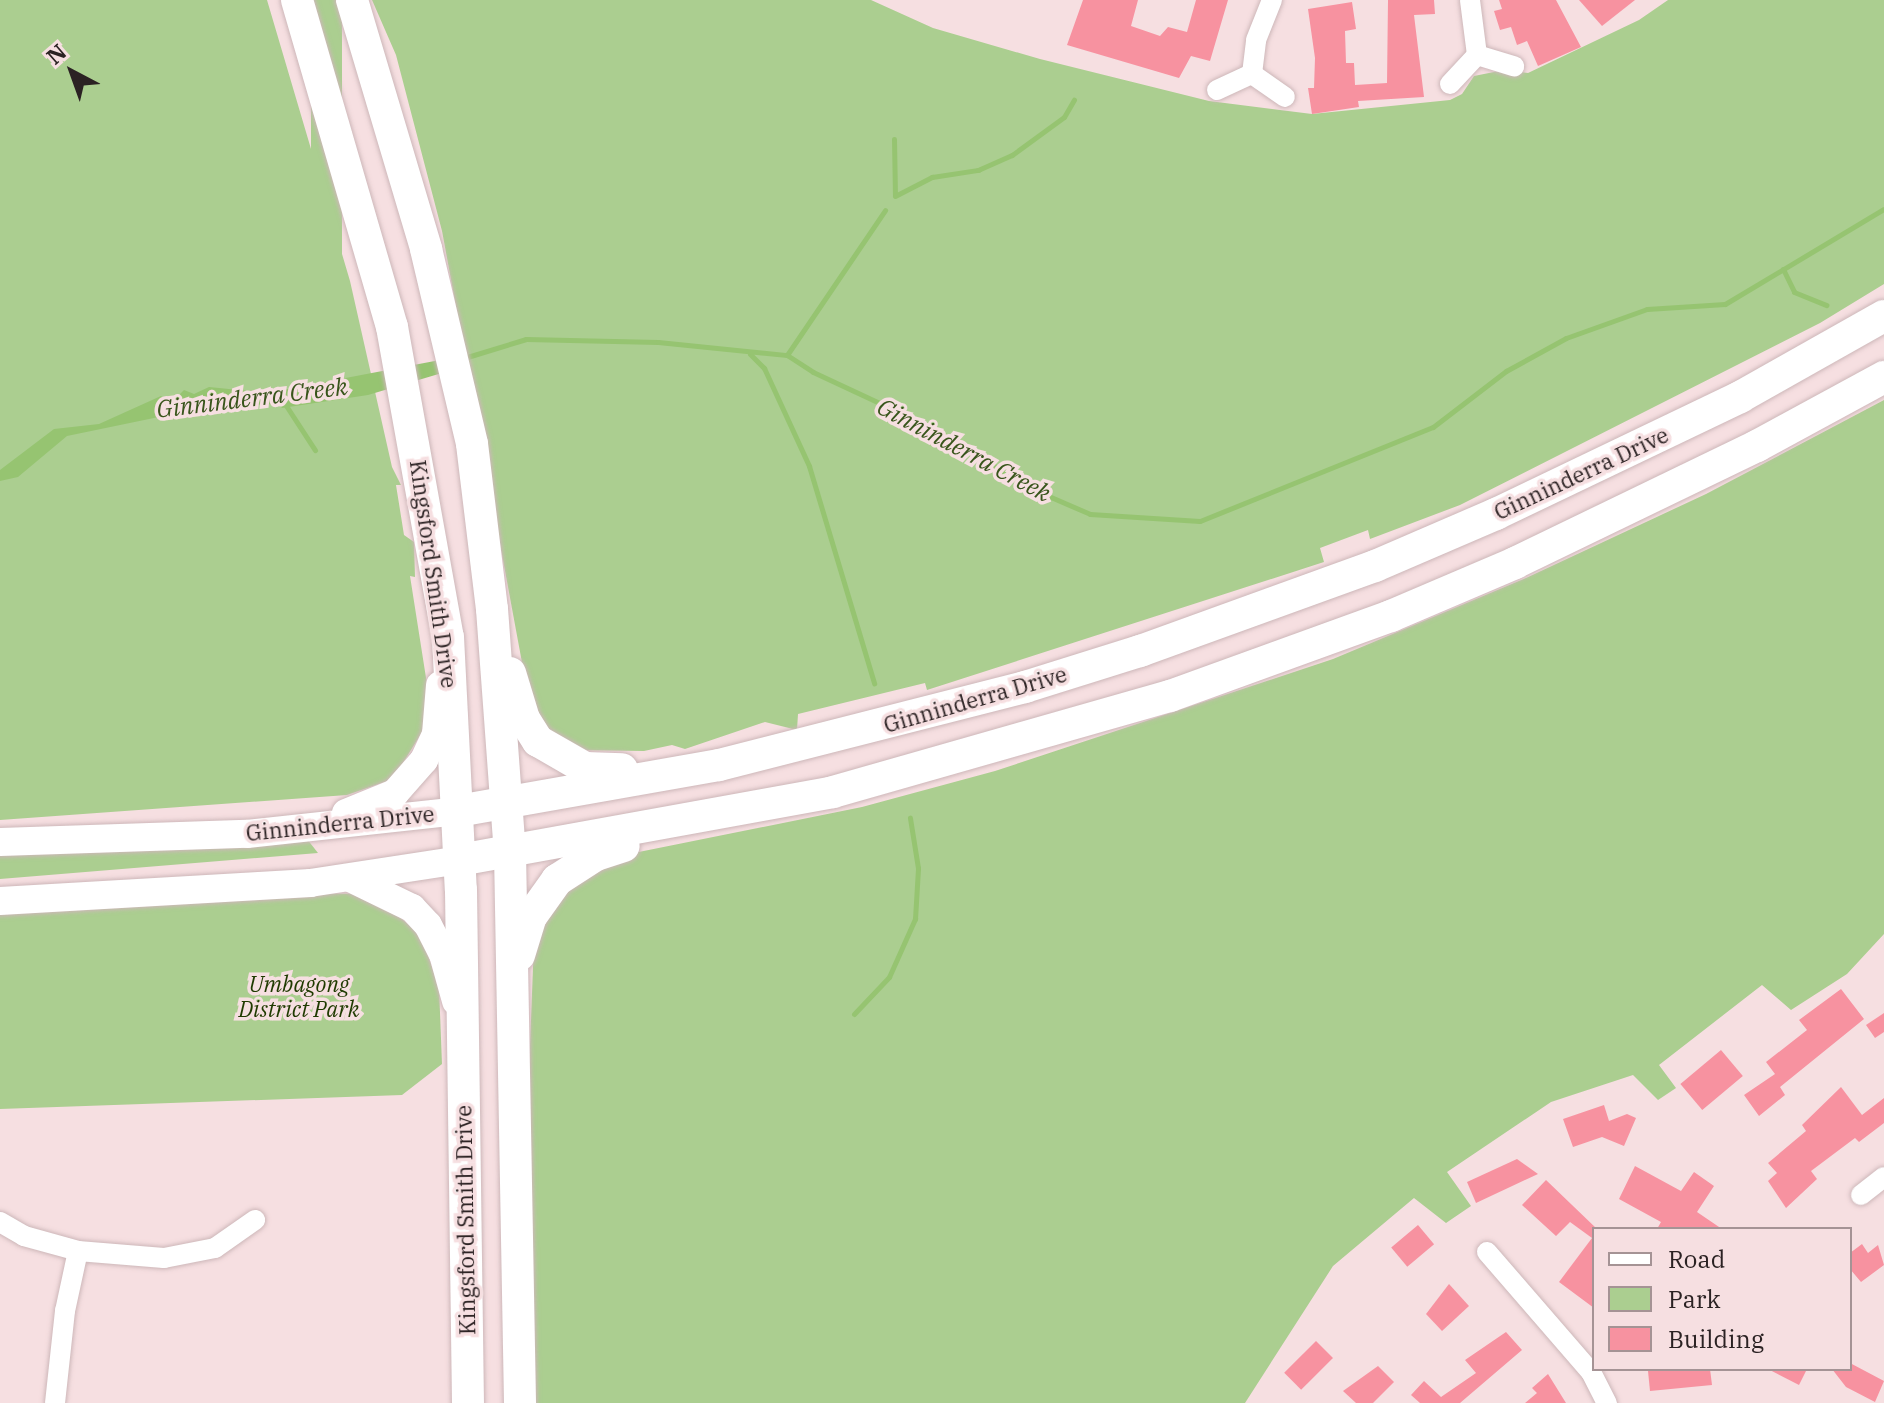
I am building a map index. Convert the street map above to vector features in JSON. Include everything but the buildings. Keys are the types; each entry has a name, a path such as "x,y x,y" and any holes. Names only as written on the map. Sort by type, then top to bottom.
{"main road":[{"name":"Kingsford Smith Drive","path":"297,0 392,327 419,458 448,637 460,860 468,1403"},
{"path":"352,0 445,320 472,444 492,609 510,852 510,997 520,1403"},
{"name":"Ginninderra Drive","path":"0,842 247,834 458,811 719,765 1025,687 1375,566 1622,455 1884,316"},
{"path":"0,901 350,878 510,852 833,792 1050,734 1269,661 1515,563 1757,446 1884,377"},
{"path":"492,609 524,719 532,735 555,755 604,770 719,765"},
{"path":"247,834 361,810 395,793 424,760 436,734 448,637"},
{"path":"510,997 530,918 557,880 596,855 706,817"},
{"path":"350,878 412,908 428,925 443,954 462,1025"}],"street":[{"path":"1252,74 1256,40 1272,0"},
{"path":"1470,0 1477,55"},
{"path":"1477,55 1514,66"},
{"path":"1450,84 1477,55"},
{"path":"1217,90 1252,74"},
{"path":"1252,74 1285,97"},
{"path":"1861,1195 1884,1177"},
{"path":"0,1222 24,1236 78,1251 120,1257 190,1255 237,1236 255,1220"},
{"path":"55,1403 61,1335 78,1251"},
{"path":"1487,1252 1591,1372 1607,1403"}],"green space":[{"path":"0,0 267,0 350,281 392,467 401,485 396,485 404,535 414,542 415,577 410,576 432,716 393,779 347,795 0,820"},
{"path":"311,0 342,0 342,281 311,281"},
{"path":"372,0 871,0 933,28 1040,59 1209,101 1312,114 1450,100 1462,94 1474,76 1504,70 1528,73 1639,20 1668,0 1884,0 1884,284 1820,323 1460,505 1370,539 1368,530 1320,548 1324,562 927,690 925,683 798,714 797,730 765,722 685,749 672,745 644,751 569,750 531,711 442,231 396,55"},
{"path":"1884,400 1884,934 1847,974 1791,1010 1762,985 1659,1065 1676,1088 1658,1100 1633,1075 1551,1102 1447,1172 1471,1206 1446,1223 1414,1198 1333,1266 1245,1403 535,1403 528,1099 534,941 552,892 609,858 862,807 995,771 1333,659 1526,578 1706,494"},
{"path":"307,839 318,853 0,879 0,849"},
{"name":"Umbagong District Park","path":"304,893 359,894 378,901 420,933 439,987 442,1064 402,1095 0,1109 0,908"}],"water":[{"path":"440,360 442,373 368,395 282,408 278,404 207,407 67,436 18,477 0,481 0,470 54,429 99,424 161,396 170,404 184,390 194,394 209,387 267,393"}],"waterway":[{"path":"895,196 932,177 978,170 1012,155 1064,117 1074,100"},
{"path":"894,139 895,195"},
{"name":"Ginninderra Creek","path":"464,358 526,339 658,342 787,355 813,372 933,428 1030,488 1090,514 1200,521 1433,427 1506,371 1566,338 1647,309 1725,304 1884,209"},
{"path":"787,355 885,210"},
{"path":"1783,269 1794,292 1826,305"},
{"path":"750,354 764,368 809,466 874,683"},
{"path":"285,404 315,450"},
{"path":"854,1014 889,977 915,919 918,868 910,818"}]}
